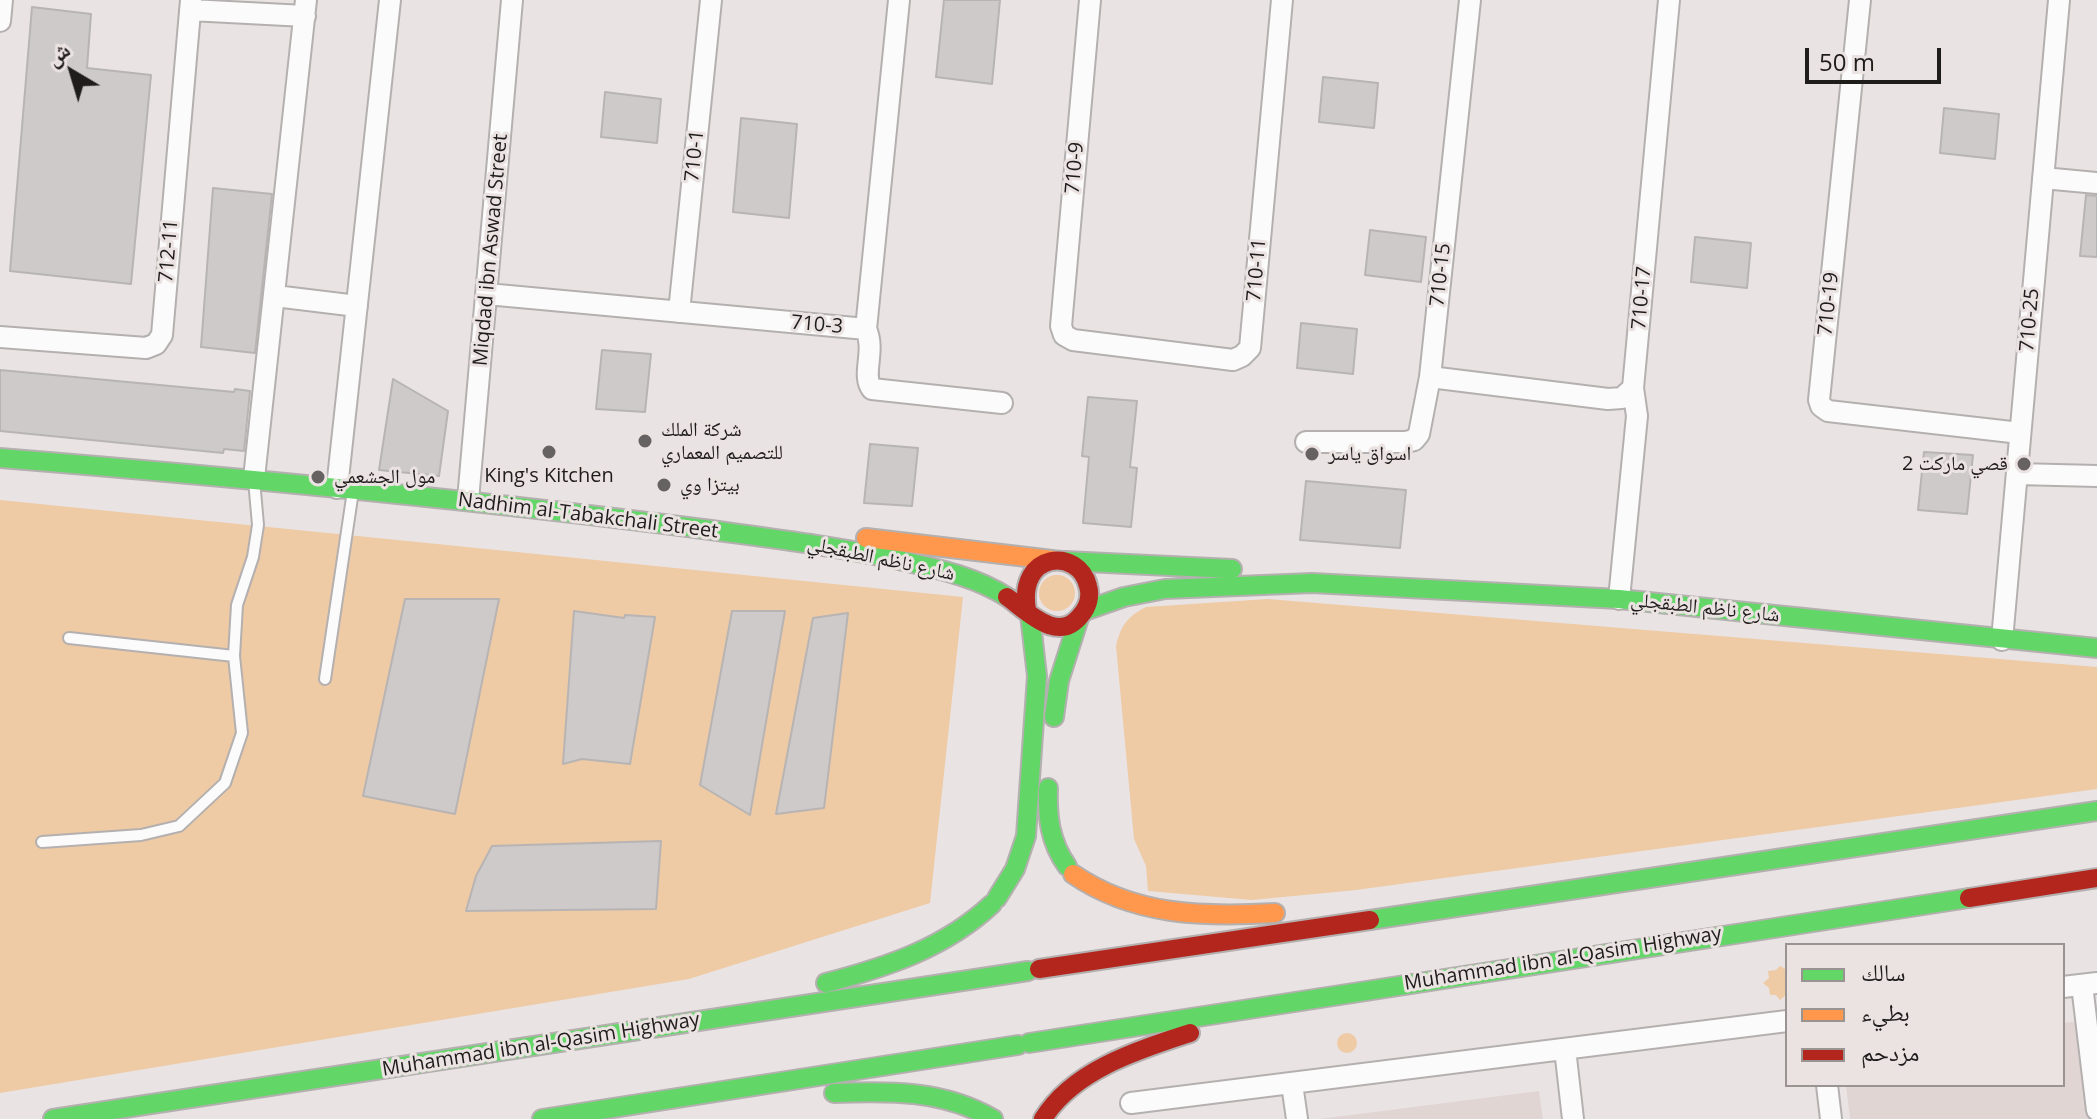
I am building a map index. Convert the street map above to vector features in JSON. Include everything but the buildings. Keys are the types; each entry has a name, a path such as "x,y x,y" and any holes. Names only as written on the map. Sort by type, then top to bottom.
{"main road":[{"name":"Nadhim al-Tabakchali Street","path":"0,458 254,478 468,500 794,541"},
{"name":"شارع ناظم الطبقجلي","path":"794,541 842,538 890,540 1059,560 1245,570 1312,583 1619,599 2097,648"},
{"name":"شارع ناظم الطبقجلي","path":"794,541 948,571 989,587 1028,612"},
{"path":"672,1025 881,966 958,933 994,901 1015,869 1026,836 1037,676 1034,635 1023,598 1024,584 1040,564 1059,560 1076,567 1085,576 1089,600 1059,681 1053,732"},
{"path":"1028,612 1048,626 1070,624 1082,615 1124,597 1165,589 1312,583"},
{"path":"1050,762 1048,821 1052,841 1070,870 1089,887 1106,896 1157,909 1221,915 1500,899"},
{"name":"Muhammad ibn al-Qasim Highway","path":"53,1119 2097,811"},
{"name":"Muhammad ibn al-Qasim Highway","path":"542,1119 2097,878"},
{"path":"1043,1119 1060,1095 1082,1079 1118,1062 1180,1036 1310,998"},
{"path":"680,1098 874,1092 960,1102 993,1119"}],"street":[{"path":"0,21 2,0"},
{"path":"345,489 357,306 390,0"},
{"name":"Miqdad ibn Aswad Street","path":"468,500 512,0"},
{"name":"710-1","path":"679,312 711,0"},
{"name":"710-3","path":"487,294 866,329 899,0"},
{"name":"710-9","path":"1064,335 1061,326 1090,0"},
{"name":"710-11","path":"1064,335 1073,340 1233,360 1250,348 1282,0"},
{"name":"710-15","path":"1306,442 1414,440 1421,428 1430,377 1470,0"},
{"name":"710-17","path":"1619,599 1637,416 1633,388 1669,0"},
{"name":"710-19","path":"1860,0 1819,400 1821,406 1828,411 2020,433"},
{"name":"710-25","path":"2002,640 2059,0"},
{"path":"190,5 306,8 254,478"},
{"name":"712-11","path":"0,337 146,348 156,344 162,335 190,5"},
{"path":"2043,178 2097,183"},
{"path":"275,296 357,306"},
{"path":"866,329 871,345 867,378 872,389 1002,403"},
{"path":"1430,377 1608,399 1622,398 1633,388"},
{"path":"2017,474 2097,476"},
{"path":"2081,985 2097,1110"},
{"path":"1131,1103 1785,1021"},
{"path":"1565,1049 1573,1119"},
{"path":"1292,1084 1297,1119"},
{"path":"1827,1087 1831,1119"}],"lane":[{"path":"42,842 141,835 179,826 225,783 242,733 234,656 237,605 253,557 258,525 254,478"},
{"path":"325,679 345,489"},
{"path":"69,638 234,656"}],"shaded area":[{"path":"0,500 963,597 930,903 689,979 0,1093"},
{"path":"1057,575 1070,580 1075,593 1070,606 1057,611 1044,606 1039,593 1044,580"},
{"path":"1268,599 2097,667 2097,789 1356,890 1252,900 1148,891 1146,866 1134,839 1116,646 1120,632 1129,618 1146,607"},
{"path":"1780,966 1785,969 1785,996 1780,1000 1776,995 1770,995 1769,988 1763,983 1769,978 1768,971"},
{"path":"2097,1019 2097,1119 1850,1119 1846,1087 2065,1087 2065,1023"},
{"path":"1343,1033 1351,1033 1357,1043 1351,1053 1343,1053 1337,1047 1337,1039"},
{"path":"1539,1091 1543,1119 1319,1119"}],"traffic: fast":[{"path":"0,458 440,498 777,539 927,567 968,578 1007,597"},
{"path":"1065,561 1232,569"},
{"path":"1084,611 1124,597 1165,589 1312,583 1619,599 2097,648"},
{"path":"997,898 1015,869 1026,836 1037,676 1030,615"},
{"path":"1054,717 1059,681 1079,618"},
{"path":"1048,788 1051,829 1067,866"},
{"path":"1370,920 2097,811"},
{"path":"1029,1043 1969,898"},
{"path":"826,983 914,954 955,933 992,904"},
{"path":"53,1119 1028,971"},
{"path":"542,1119 1018,1045"},
{"path":"834,1093 916,1094 955,1102 993,1119"}],"traffic: slow":[{"path":"866,538 1052,560"},
{"path":"1073,874 1120,898 1170,911 1275,913"}],"traffic: jam":[{"path":"1007,597 1033,617 1063,627 1081,615 1087,605 1089,590 1082,573 1062,561 1050,561 1040,566 1031,576 1026,590 1027,610"},
{"path":"1969,898 2097,878"},
{"path":"1039,969 1370,920"},
{"path":"1043,1119 1071,1087 1089,1075 1129,1055 1190,1033"}],"place":[{"name":"شركة الملك للتصميم المعماري","path":"645,441"},
{"name":"King's Kitchen","path":"549,452"},
{"name":"اسواق ياسر","path":"1312,454"},
{"name":"قصي ماركت 2","path":"2024,464"},
{"name":"مول الجشعمي","path":"318,477"},
{"name":"بيتزا وي","path":"664,485"}]}
